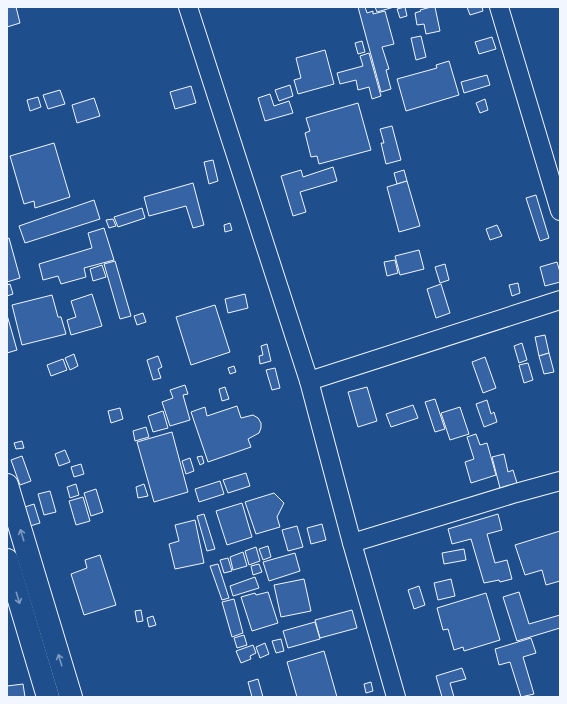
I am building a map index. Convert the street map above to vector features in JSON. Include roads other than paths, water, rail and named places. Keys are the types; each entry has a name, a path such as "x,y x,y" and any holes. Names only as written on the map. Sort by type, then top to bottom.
{"highway":[{"path":"7,485 71,697"},
{"path":"7,560 48,697"}],"street":[{"path":"188,7 309,381 352,543 396,697"},
{"path":"498,7 560,211"},
{"path":"309,381 560,300"},
{"path":"352,543 560,481"}]}
